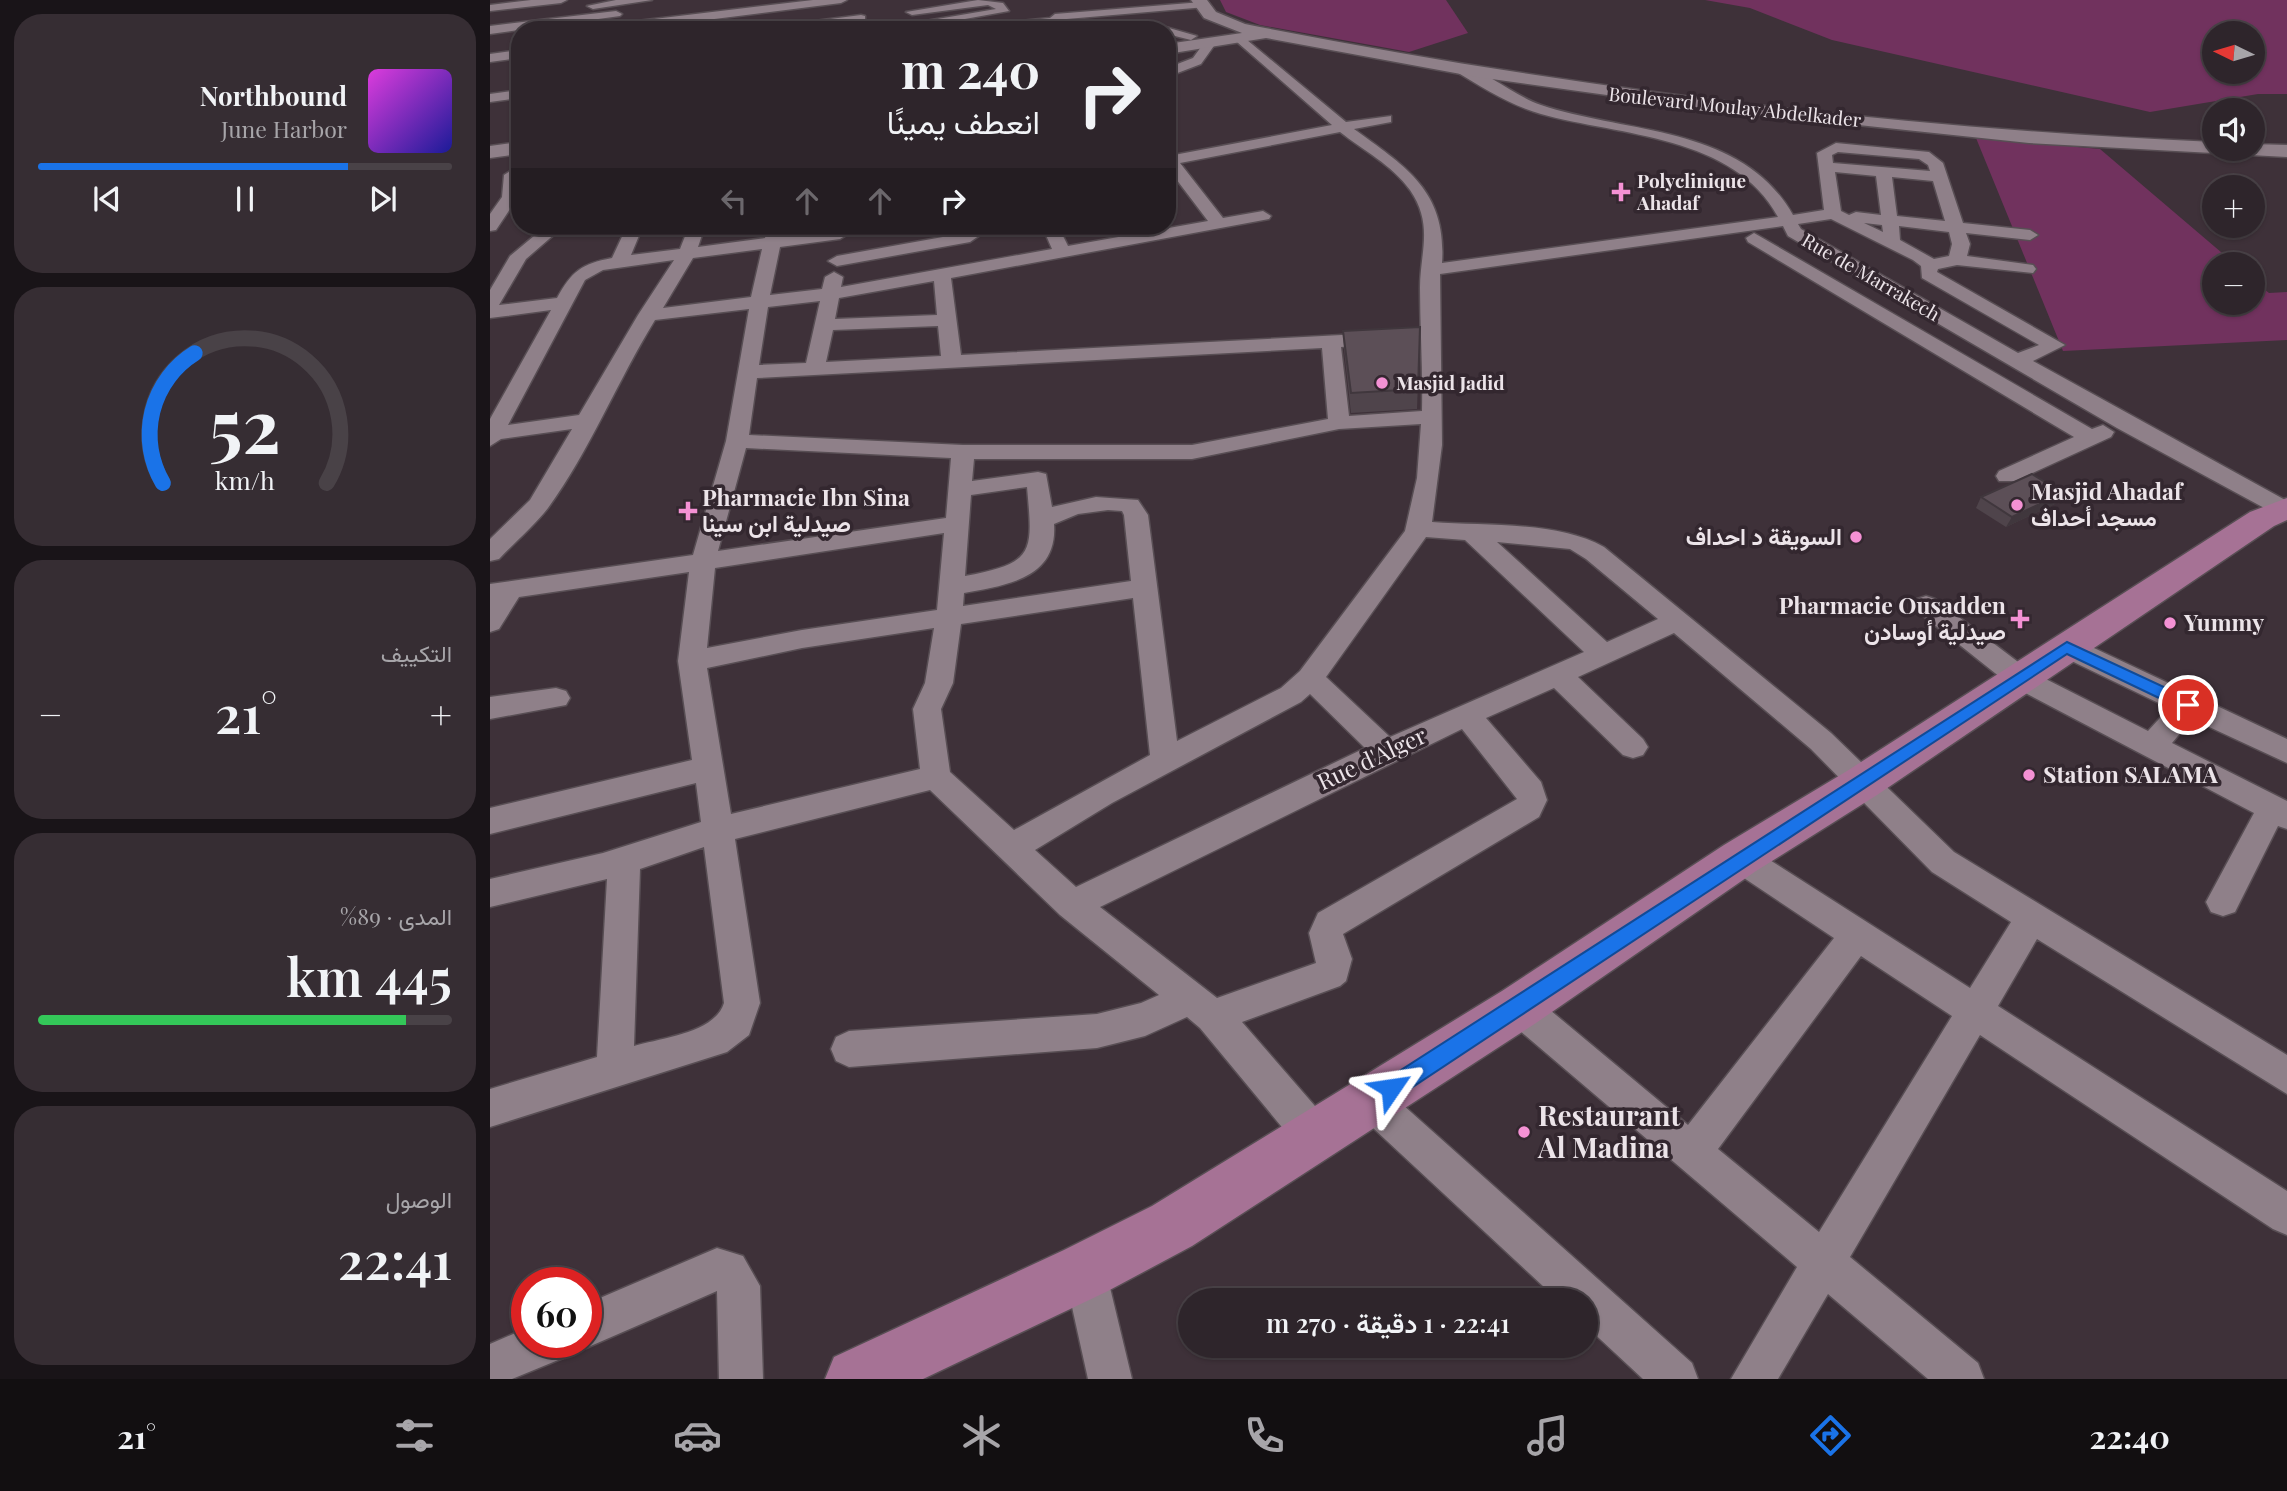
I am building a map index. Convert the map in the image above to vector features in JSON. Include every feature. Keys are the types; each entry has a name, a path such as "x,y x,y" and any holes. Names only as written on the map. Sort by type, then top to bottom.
{"main road":[{"path":"856,1379 1085,1272 1172,1226 1519,1007 1740,858 1862,783 2262,519 2286,509"}],"street":[{"path":"494,9 561,0"},
{"path":"544,21 646,0"},
{"path":"702,21 781,3 841,0"},
{"path":"904,0 917,21"},
{"path":"1074,21 1055,17 1049,12 1050,5 1129,0"},
{"path":"912,12 962,3 992,2 1003,10 950,21"},
{"path":"781,3 789,21"},
{"path":"1055,17 1200,3"},
{"name":"Boulevard Moulay Abdelkader","path":"1200,3 1210,15 1226,23 1270,34 1604,92 1796,114 2090,141 2287,151"},
{"path":"494,9 586,14 685,5 688,21"},
{"path":"819,21 859,14 863,21"},
{"path":"1176,38 1226,23"},
{"path":"490,30 511,26"},
{"path":"1176,33 1191,36"},
{"path":"1176,48 1270,34"},
{"path":"1013,847 1165,761 1291,695 1310,678 1418,529 1425,505 1431,417 1418,337 1431,278 1434,231 1421,195 1396,167 1344,128 1241,39"},
{"path":"490,44 511,41"},
{"path":"1176,69 1197,61 1210,43"},
{"path":"490,58 511,55"},
{"path":"490,71 511,68"},
{"name":"Rue de Marrakech","path":"1460,68 1518,102 1545,111 1672,140 1714,155 1751,174 1769,190 1791,227 1877,280 2125,423 2286,509"},
{"path":"490,85 511,82"},
{"path":"490,98 511,95"},
{"path":"1176,158 1386,119"},
{"path":"490,145 511,142"},
{"path":"490,152 511,149"},
{"path":"1833,214 1825,153 1829,149 1875,149 1924,155 1935,163 1940,177 1961,244 1957,260"},
{"path":"1827,167 1940,177"},
{"path":"1176,168 1219,224"},
{"path":"1883,171 1892,242"},
{"path":"490,179 511,176"},
{"path":"1176,183 1186,181"},
{"path":"490,198 511,196"},
{"path":"490,226 511,199"},
{"path":"1431,278 1754,238 1833,214 2030,235"},
{"path":"1833,214 1892,242 1919,273 2055,345 2017,361"},
{"path":"1176,229 1263,216"},
{"path":"1431,278 1791,227"},
{"path":"490,306 519,256 544,235"},
{"path":"619,262 631,235"},
{"path":"490,553 538,505 557,477 647,315 687,254 693,235"},
{"path":"490,1108 615,1073 714,1040 727,1033 741,1013 718,830 692,661 703,562 737,441 759,304 775,235 687,254 598,266 578,277 491,435"},
{"path":"815,369 826,325 840,235"},
{"path":"912,235 912,248"},
{"path":"837,261 973,235"},
{"path":"1054,235 1063,253"},
{"path":"647,315 830,294 1063,253 1132,235"},
{"path":"1754,238 2090,437"},
{"path":"502,242 538,239"},
{"path":"1877,280 1919,273 1957,260 2027,268"},
{"path":"942,275 952,362"},
{"path":"490,312 564,303"},
{"path":"826,325 946,320"},
{"path":"750,372 1418,337"},
{"path":"1331,342 1339,423"},
{"path":"490,396 516,392"},
{"path":"737,441 963,452 1192,452 1339,423 1431,417"},
{"path":"491,435 586,421"},
{"path":"2007,476 2125,423"},
{"path":"963,452 949,618 939,683 927,709 936,777 1072,905 1201,1007 1314,1135"},
{"path":"952,587 1023,570 1035,561 1041,551 1042,521 1038,479 960,489"},
{"path":"1042,521 1068,509 1130,505 1136,515 1165,761"},
{"path":"490,623 500,592 957,524"},
{"path":"1418,529 1560,539 1578,543 1595,554 1821,741 1943,862 2287,1076"},
{"path":"1473,534 1604,655"},
{"path":"692,661 802,639 1146,587"},
{"path":"1926,605 2020,678 2279,812 2223,902"},
{"name":"Rue d'Alger","path":"1072,905 1386,751 1676,622"},
{"path":"2067,647 2188,705 2282,744"},
{"path":"1558,675 1633,747"},
{"path":"1310,678 1386,751"},
{"path":"490,708 556,698"},
{"path":"2152,746 2188,705"},
{"path":"849,1049 1097,1031 1328,975 1334,970 1335,959 1326,933 1330,924 1528,808 1532,800 1530,792 1468,715"},
{"path":"490,821 709,768"},
{"path":"490,893 624,861 718,830 936,777"},
{"path":"1740,858 2287,1215"},
{"path":"615,1073 624,861"},
{"path":"1753,1379 2032,917"},
{"path":"1691,1153 1857,934"},
{"path":"1519,1007 1962,1379"},
{"path":"1371,1101 1676,1379"},
{"path":"602,1319 717,1269 728,1271 739,1286 740,1379"},
{"path":"1085,1272 1110,1379"},
{"path":"490,1366 511,1357"}],"shaded area":[{"path":"1220,0 1446,0 1468,33 1409,52 1260,25 1226,12"},
{"path":"1705,0 2287,0 2287,94 2202,98 2202,103 2150,112 1832,40 1750,8"},
{"path":"1976,138 2100,149 2221,252 2202,252 2202,315 2265,315 2265,290 2269,293 2287,292 2287,340 2063,351"}],"building":[{"path":"1420,327 1418,389 1351,393 1343,331"},
{"path":"2032,474 2063,493 2012,517 1981,497"}],"place":[{"name":"Polyclinique Ahadaf","path":"1621,192"},
{"name":"Masjid Jadid","path":"1382,383"},
{"name":"Masjid Ahadaf مسجد أحداف","path":"2017,505"},
{"name":"Pharmacie Ibn Sina صيدلية ابن سينا","path":"688,511"},
{"name":"السويقة د احداف","path":"1856,537"},
{"name":"Pharmacie Ousadden صيدلية أوسادن","path":"2020,619"},
{"name":"Yummy","path":"2170,623"},
{"name":"Station SALAMA","path":"2029,775"},
{"name":"Restaurant Al Madina","path":"1524,1132"}],"route":[{"path":"1391,1088 2067,647 2188,705"}]}
